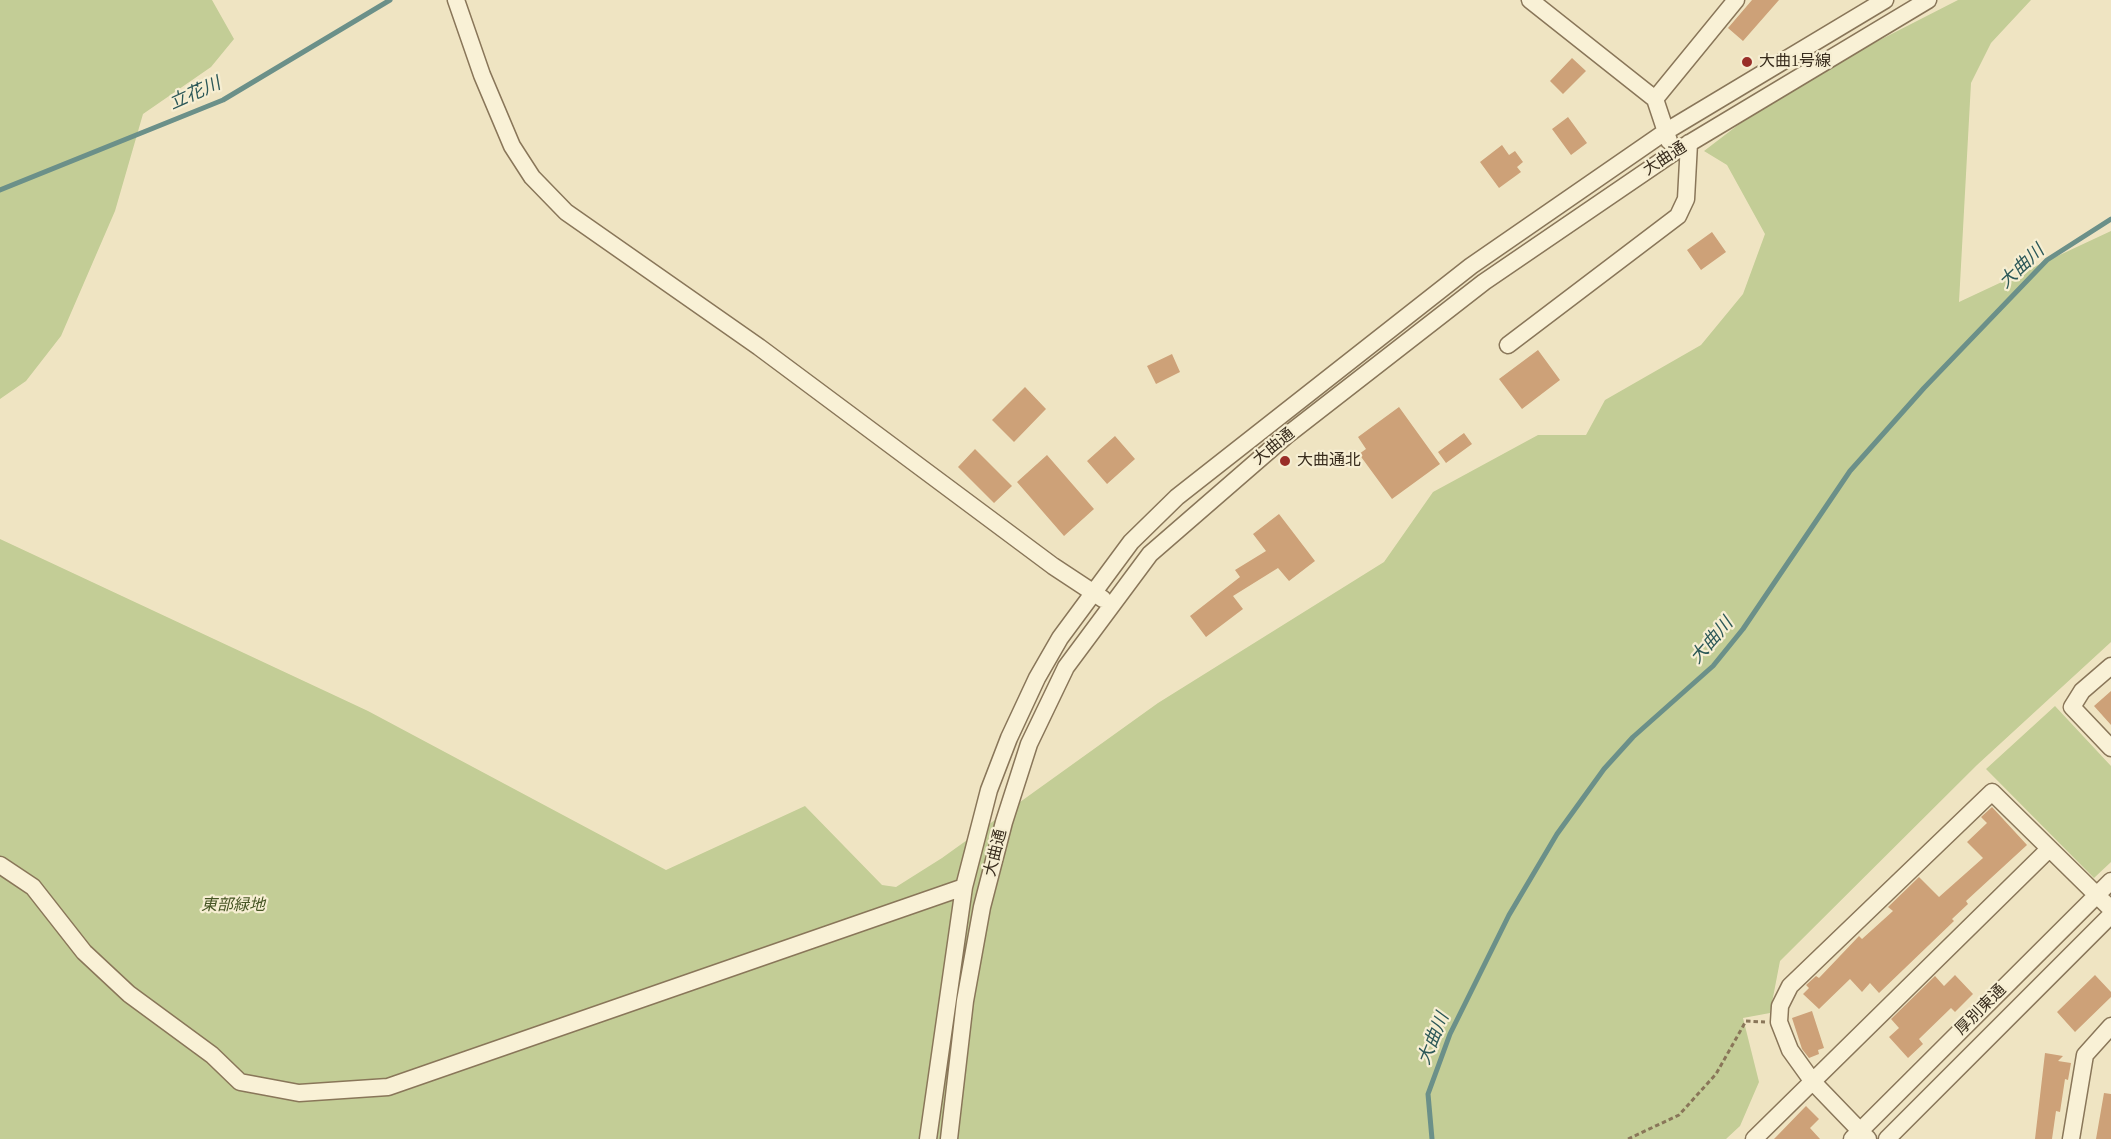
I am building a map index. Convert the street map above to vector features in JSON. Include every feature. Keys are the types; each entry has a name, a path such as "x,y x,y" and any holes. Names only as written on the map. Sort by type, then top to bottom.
{"street":[{"path":"456,0 482,75 512,146 532,177 566,212 759,347 1111,604"},
{"path":"1530,0 1655,99 1673,153"},
{"path":"1655,99 1736,0"},
{"name":"大曲通","path":"928,1139 964,887 989,790 1009,738 1037,678 1060,638 1131,542 1177,497 1472,266 1665,132 1885,0"},
{"name":"大曲通","path":"949,1139 965,1001 982,906 1004,822 1029,744 1066,667 1150,554 1286,436 1484,282 1673,153 1928,0"},
{"path":"1508,345 1678,216 1686,199 1689,143"},
{"path":"2111,666 2082,691 2072,707 2111,748"},
{"path":"1860,1136 1813,1082 1790,1050 1779,1022 1780,1006 1790,986 1992,792 2048,850 2111,909"},
{"path":"1754,1139 2048,850"},
{"path":"0,865 33,887 84,952 129,994 212,1054 240,1082 299,1093 388,1087 964,887"},
{"name":"厚別東通","path":"1860,1136 2111,881"},
{"name":"厚別東通","path":"1887,1139 2111,915"},
{"path":"2071,1139 2085,1055 2111,1026"}],"path":[{"path":"1628,1139 1679,1115 1716,1074 1746,1021 1779,1022"}],"green space":[{"path":"0,0 212,0 234,39 211,67 143,114 115,211 61,336 26,381 0,399"},
{"name":"東部緑地","path":"1958,0 2031,0 1991,43 1971,83 1959,302 2111,231 2111,642 1977,765 1780,961 1770,1013 1743,1018 1759,1082 1740,1126 1726,1139 0,1139 0,539 368,711 666,870 805,806 882,885 896,887 942,858 1158,703 1384,562 1433,492 1538,435 1586,435 1605,400 1701,345 1743,294 1765,234 1727,165 1704,151 1738,125 1789,92 1868,46"},
{"path":"2055,706 2111,766 2111,862 2094,878 1986,769"}],"building":[{"path":"1752,0 1779,0 1743,41 1728,28"},
{"path":"1572,58 1586,71 1563,94 1550,81"},
{"path":"1568,117 1587,143 1571,155 1552,129"},
{"path":"1502,145 1509,155 1515,151 1523,162 1517,167 1521,172 1499,188 1480,162"},
{"path":"1712,232 1726,252 1701,270 1687,250"},
{"path":"1538,350 1560,380 1522,409 1499,379"},
{"path":"1172,354 1180,372 1156,384 1147,366"},
{"path":"1025,387 1046,409 1014,442 992,420"},
{"path":"1399,407 1440,464 1392,499 1359,454 1366,449 1358,437"},
{"path":"1464,433 1472,444 1446,463 1438,452"},
{"path":"1115,436 1135,459 1107,484 1087,461"},
{"path":"975,449 1012,486 994,503 958,467"},
{"path":"1047,455 1094,509 1064,536 1017,482"},
{"path":"1279,514 1315,561 1289,581 1278,568 1233,596 1243,609 1206,637 1190,616 1240,577 1235,570 1266,551 1253,534"},
{"path":"2111,691 2111,725 2094,706"},
{"path":"1992,807 2027,845 1966,901 1968,904 1952,919 1954,921 1879,993 1870,983 1862,992 1850,979 1819,1009 1803,994 1809,988 1806,985 1816,976 1819,978 1859,936 1862,939 1893,911 1888,907 1919,877 1939,897 1983,858 1967,842 1987,823 1981,817"},
{"path":"1955,975 1973,994 1955,1012 1951,1008 1919,1039 1923,1044 1908,1058 1889,1037 1899,1028 1891,1019 1935,976 1944,986"},
{"path":"2095,975 2111,992 2111,997 2075,1032 2057,1012"},
{"path":"1812,1011 1824,1048 1818,1050 1819,1054 1809,1058 1802,1049 1792,1018"},
{"path":"2045,1053 2063,1056 2058,1061 2071,1063 2068,1080 2065,1079 2060,1112 2056,1111 2052,1139 2035,1139"},
{"path":"2104,1093 2111,1094 2111,1139 2096,1139"},
{"path":"1806,1106 1819,1119 1810,1128 1820,1139 1774,1139"}],"waterway":[{"name":"立花川","path":"0,190 223,100 390,0"},
{"name":"大曲川","path":"1432,1139 1428,1094 1450,1034 1509,915 1557,834 1604,769 1633,737 1713,666 1743,629 1850,471 1924,388 2047,260 2111,219"}],"place":[{"name":"大曲1号線","path":"1747,62"},
{"name":"大曲通北","path":"1285,461"}]}
